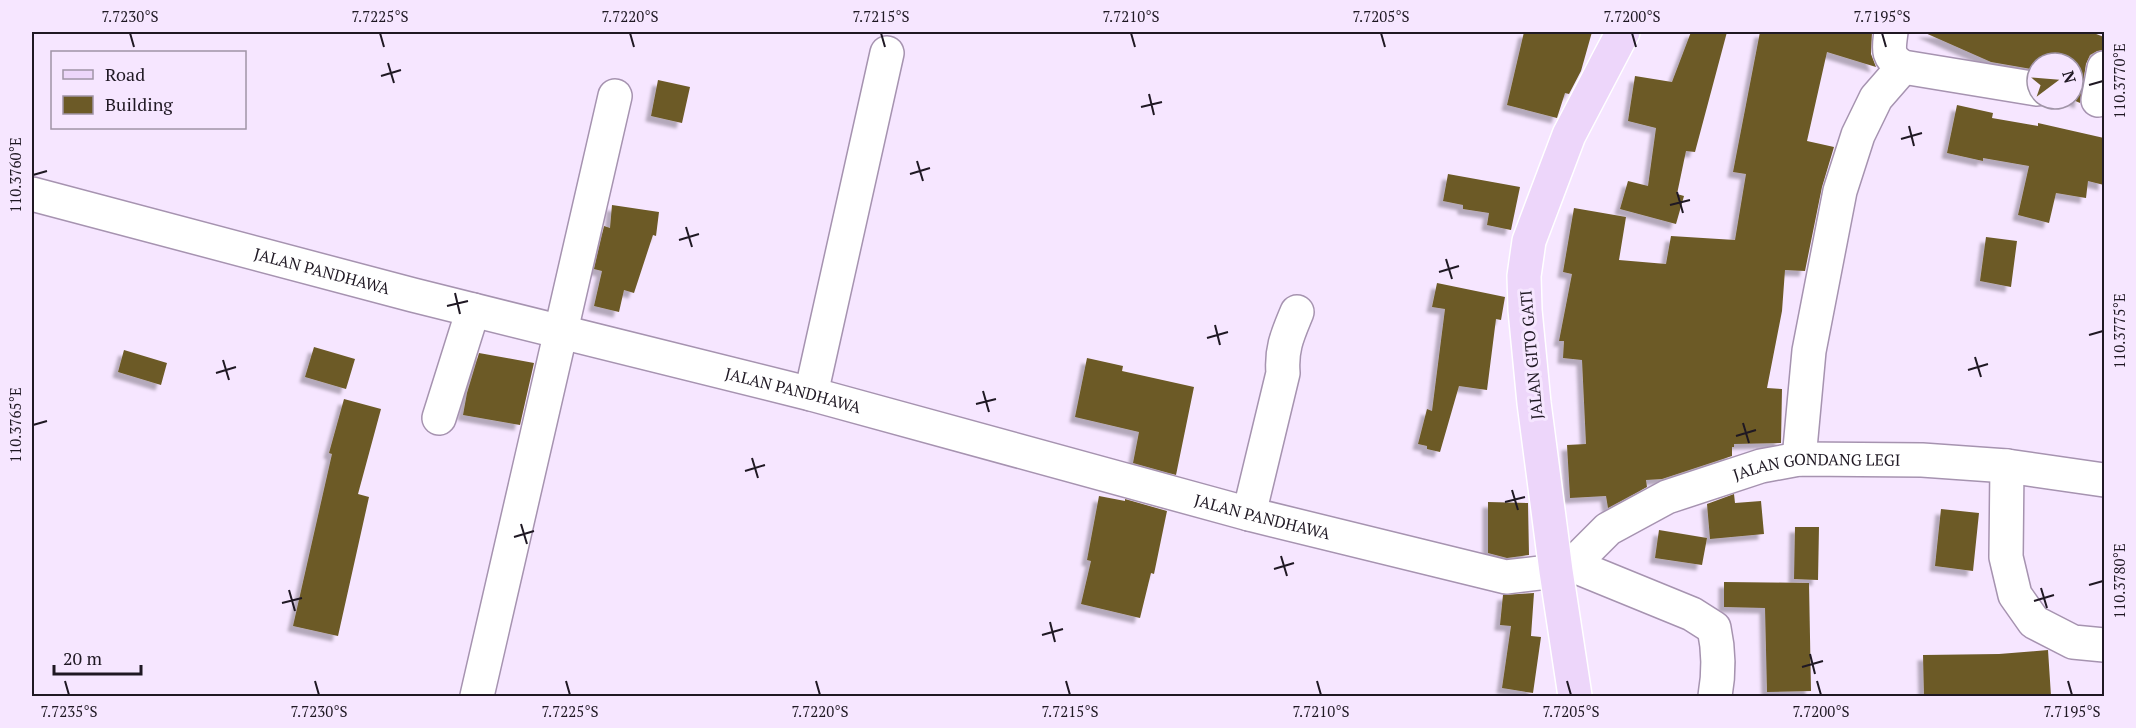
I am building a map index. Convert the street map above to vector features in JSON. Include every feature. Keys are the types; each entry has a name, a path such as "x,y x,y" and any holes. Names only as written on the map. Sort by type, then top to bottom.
{"main road":[{"name":"JALAN GITO GATI","path":"1575,696 1564,568 1533,392 1524,276 1529,241 1569,135 1623,32"}],"street":[{"path":"1892,32 1890,53 1894,62 1903,67 2025,87"},
{"path":"811,394 887,53"},
{"path":"1799,459 1809,351 1840,191 1858,135 1876,98 1903,67"},
{"path":"2092,99 2104,68"},
{"path":"477,696 615,96"},
{"name":"JALAN PANDHAWA","path":"32,194 473,310 811,394 1249,514 1506,577 1564,568"},
{"path":"439,418 473,310"},
{"path":"1249,514 1283,373 1282,354 1298,312"},
{"name":"JALAN GONDANG LEGI","path":"1564,568 1608,529 1667,496 1761,465 1799,459 1922,460 2007,466 2104,480"},
{"path":"2007,466 2006,557 2015,595 2034,622 2073,642 2104,645"},
{"path":"1564,568 1692,614 1714,628 1718,645 1715,696"}],"building":[{"path":"1524,32 1592,32 1581,71 1569,94 1565,93 1557,118 1507,105"},
{"path":"1691,32 1727,32 1695,152 1686,151 1677,194 1684,196 1676,224 1620,209 1628,181 1648,186 1656,128 1628,121 1635,76 1672,82"},
{"path":"1760,32 1872,32 1871,54 1876,67 1827,52 1807,141 1834,147 1822,187 1805,271 1785,270 1782,311 1767,388 1782,389 1781,443 1734,444 1732,456 1662,479 1646,480 1647,487 1608,508 1606,496 1570,498 1567,445 1586,444 1582,360 1563,358 1564,341 1559,341 1572,274 1563,272 1574,208 1626,217 1619,260 1666,264 1671,236 1735,240 1746,174 1733,172"},
{"path":"1923,32 2091,32 2104,37 2104,50 2090,55 2085,70 2085,51 2025,51 2025,68 1991,62"},
{"path":"658,80 690,87 682,123 651,116"},
{"path":"1957,105 1993,113 1992,118 2038,126 2038,123 2104,138 2104,185 2088,181 2086,198 2056,193 2049,223 2018,215 2029,166 1983,158 1983,161 1947,153"},
{"path":"1448,174 1520,187 1511,230 1487,225 1489,213 1463,209 1463,205 1443,201"},
{"path":"612,205 659,212 656,236 653,235 634,293 624,290 619,312 594,306 602,271 594,269 604,226 610,228"},
{"path":"1986,237 2017,241 2011,287 1980,281"},
{"path":"1437,283 1505,297 1501,320 1496,319 1487,390 1459,386 1440,452 1418,444 1427,409 1432,411 1445,309 1432,307"},
{"path":"314,347 355,359 346,389 305,377"},
{"path":"124,350 167,363 161,385 118,372"},
{"path":"479,353 534,363 520,425 463,415"},
{"path":"1087,358 1123,366 1122,371 1194,387 1176,475 1133,463 1139,432 1075,417"},
{"path":"344,399 381,409 358,494 369,497 338,636 293,626 332,454 329,453"},
{"path":"1734,494 1735,503 1761,501 1764,534 1710,539 1707,504"},
{"path":"1099,496 1125,501 1125,499 1167,511 1154,574 1151,573 1140,618 1081,604 1091,561 1087,560"},
{"path":"1488,502 1528,503 1529,555 1507,558 1488,553"},
{"path":"1941,509 1979,513 1973,571 1935,566"},
{"path":"1795,527 1819,527 1818,580 1794,579"},
{"path":"1659,530 1707,538 1702,565 1655,558"},
{"path":"1724,582 1809,583 1811,691 1767,692 1765,608 1724,607"},
{"path":"1534,593 1531,636 1541,637 1533,693 1502,688 1511,626 1500,625 1503,595"},
{"path":"2048,650 2051,696 1924,696 1923,655 1999,654"}]}
